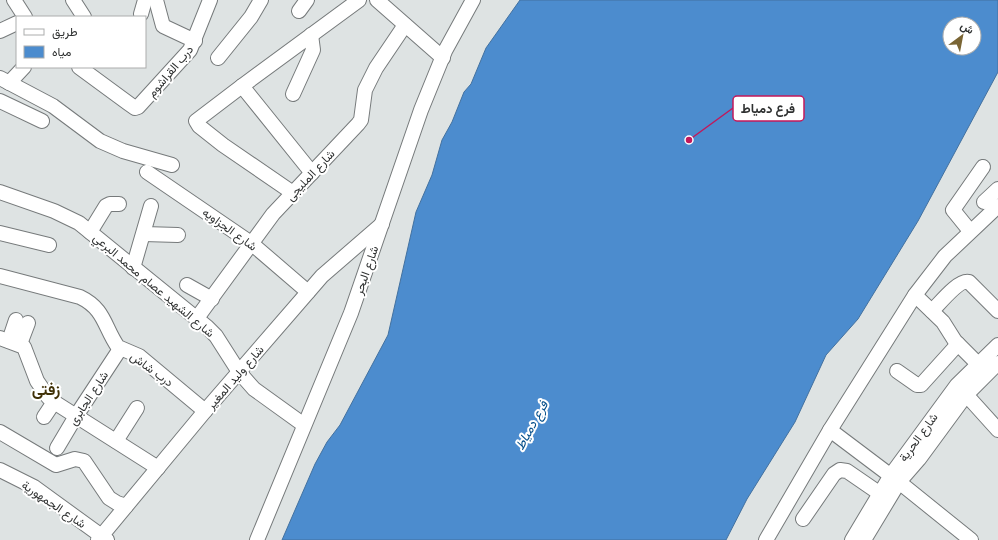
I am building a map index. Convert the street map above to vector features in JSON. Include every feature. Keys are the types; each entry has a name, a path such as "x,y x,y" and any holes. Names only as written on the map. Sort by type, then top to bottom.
{"street":[{"path":"14,0 24,16"},
{"path":"73,0 83,16"},
{"path":"141,14 145,0"},
{"path":"156,0 163,26 195,41"},
{"name":"درب القراشوم","path":"80,68 135,108 138,107 186,56 195,41 210,0"},
{"path":"218,58 251,17 261,0"},
{"path":"293,193 223,145 197,124 197,120 359,0"},
{"path":"377,0 442,58"},
{"name":"شارع البحر","path":"257,540 351,313 421,110 442,58 470,1"},
{"path":"0,31 16,23"},
{"name":"شارع المليجى","path":"197,318 273,214 361,120 365,90 376,68 406,25"},
{"path":"293,94 313,50 311,35"},
{"path":"22,68 4,80 52,106 100,141 123,151 172,165"},
{"path":"242,86 312,173"},
{"path":"0,100 42,121"},
{"path":"970,231 953,212 954,208 983,167"},
{"name":"شارع الجزاويه","path":"147,172 251,243 308,292"},
{"path":"984,202 998,189"},
{"name":"شارع الشهيد عصام محمد البرعي","path":"0,192 67,216 90,232 197,318 216,336 239,372 254,389 304,425"},
{"path":"90,232 106,206 119,204"},
{"path":"133,268 151,206"},
{"path":"766,540 830,430 915,295 944,256 998,206"},
{"name":"شارع وليد المغير","path":"102,539 126,506 308,292 352,248 382,224"},
{"path":"0,233 49,245"},
{"path":"144,234 178,235"},
{"name":"درب شاش","path":"0,276 87,300 99,311 116,345 120,349 139,356 206,411"},
{"path":"932,310 960,284 966,281 969,282 998,311"},
{"path":"187,285 212,299"},
{"path":"915,295 945,324 958,344 978,364"},
{"path":"22,321 10,341 26,350 42,389 54,402 158,468"},
{"path":"897,371 917,385 921,385 958,344"},
{"name":"شارع الحرية","path":"852,540 868,522 895,478 962,390 978,364 998,345"},
{"name":"شارع الجابرى","path":"57,448 120,349"},
{"name":"شارع الحرية","path":"962,390 998,363"},
{"path":"962,390 998,430"},
{"path":"44,418 54,402"},
{"path":"116,441 138,408"},
{"path":"830,430 895,478 971,540"},
{"path":"0,432 52,464 60,465 75,459 84,461 109,498 126,506"},
{"name":"شارع الجمهورية","path":"0,470 34,487 102,539"},
{"path":"803,519 834,474 840,470 847,471 879,493"},
{"name":"شارع الحرية","path":"864,540 868,522 879,493 895,478"}],"water":[{"path":"520,0 998,0 998,72 918,221 858,319 826,355 795,422 747,499 726,540 282,540 315,464 327,442 340,425 388,335 416,212 432,175 442,140 452,122 464,92 471,84 486,48"}],"place":[{"name":"فرع دمياط","path":"689,140"}],"district":[{"name":"زفتى","path":"46,389"}]}
